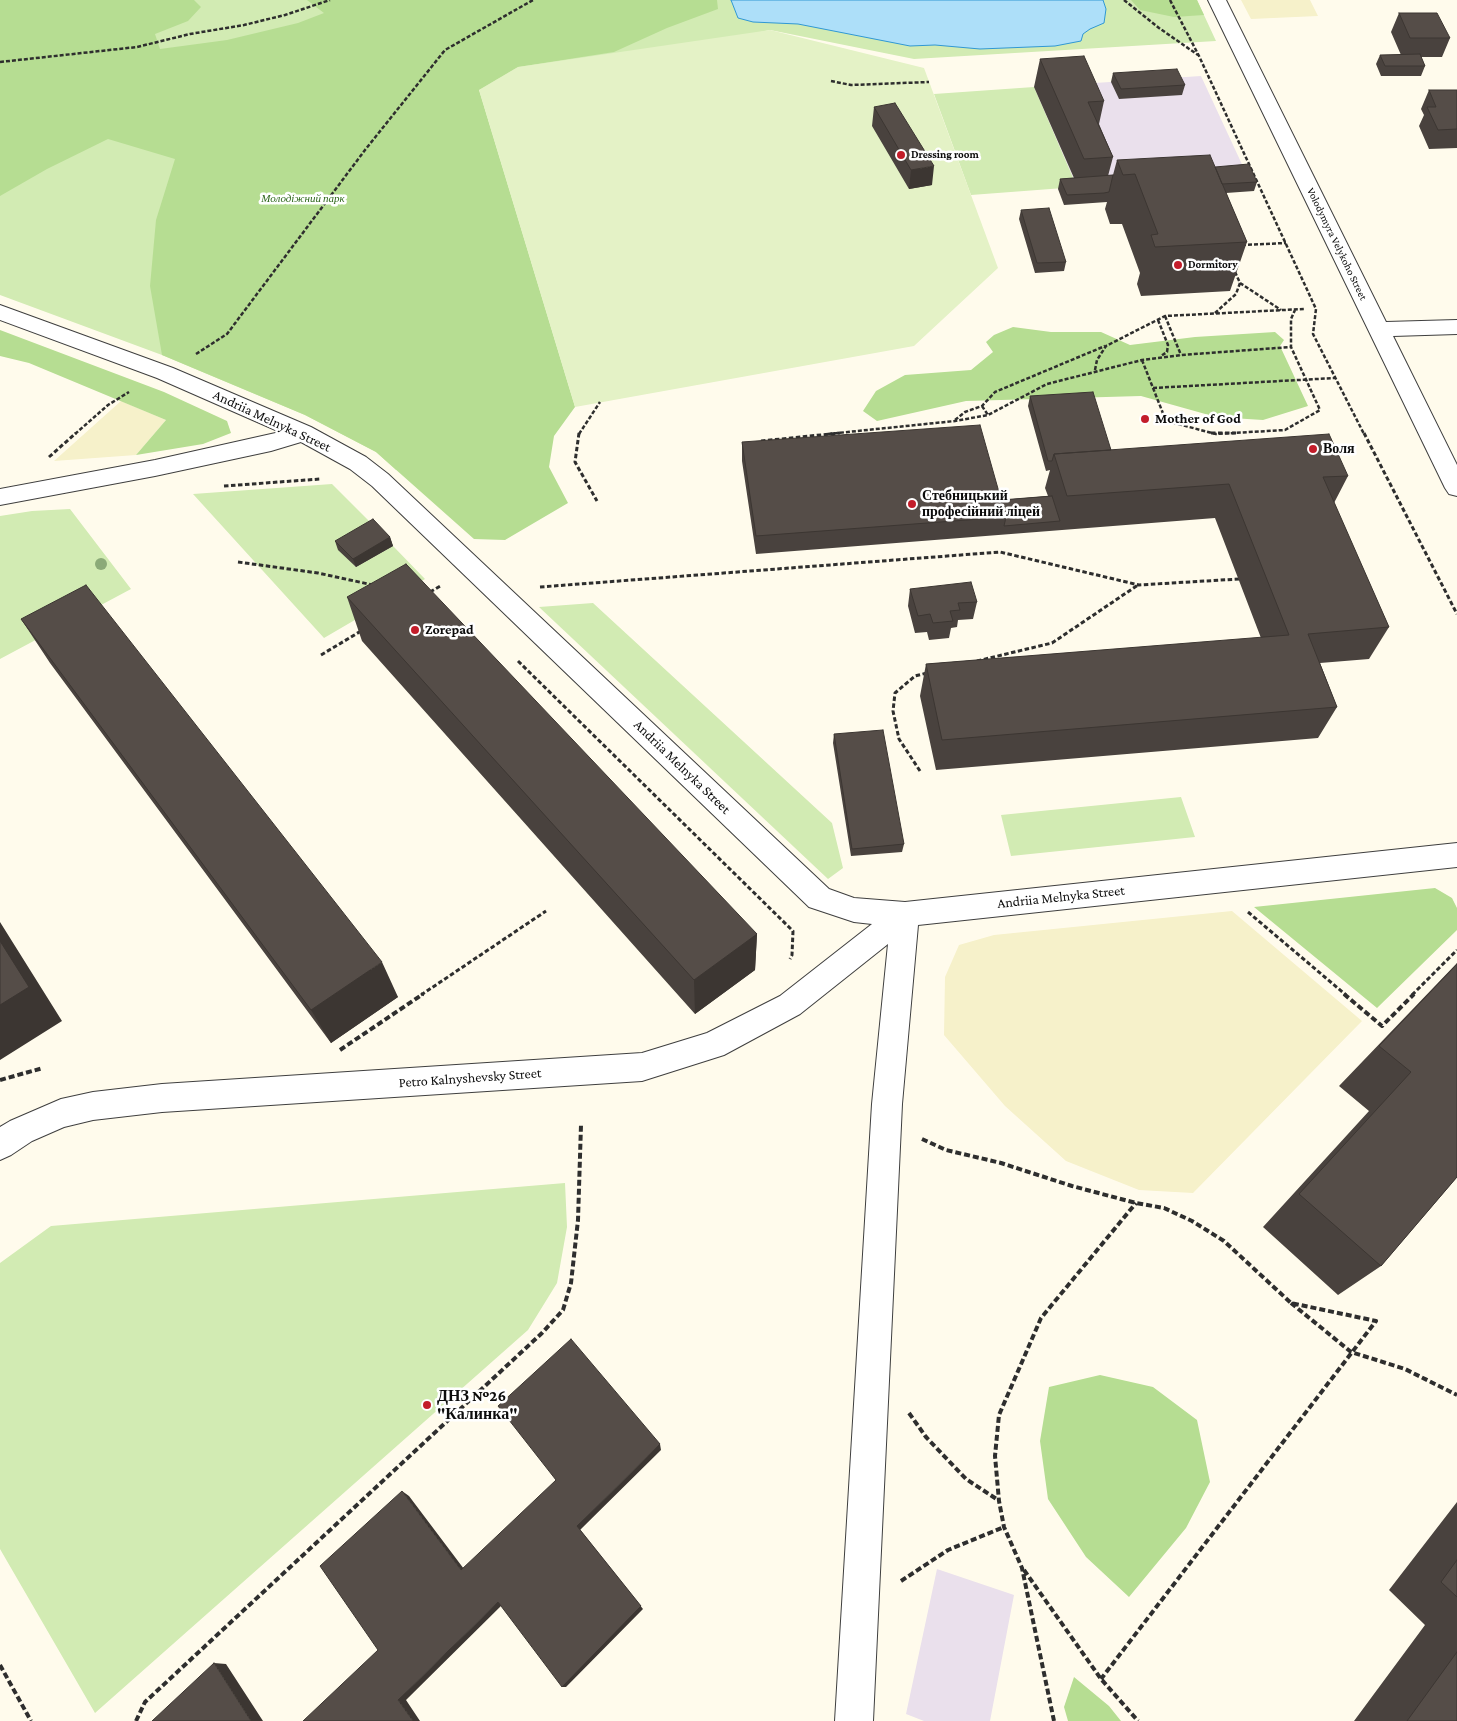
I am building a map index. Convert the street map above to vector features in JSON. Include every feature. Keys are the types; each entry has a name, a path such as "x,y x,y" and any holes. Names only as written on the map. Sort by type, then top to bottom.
{"street":[{"name":"Volodymyra Velykoho Street","path":"1217,0 1457,488"},
{"name":"Andriia Melnyka Street","path":"0,312 165,373 303,433 350,459 380,480 819,898 854,910 905,914 1457,855"},
{"path":"1379,329 1457,327"},
{"path":"8,496 155,468 271,443 303,433"},
{"path":"854,1721 887,1104 905,914"},
{"name":"Petro Kalnyshevsky Street","path":"0,1145 21,1131 61,1113 93,1106 162,1098 642,1067 714,1045 790,1005 905,914"}],"path":[{"path":"0,62 137,47 190,34 260,21 330,0"},
{"path":"8,496 108,405 165,373 227,334 365,150 445,50 533,0"},
{"path":"1124,0 1199,56"},
{"path":"1170,0 1199,56 1316,309 1313,334 1457,614"},
{"path":"831,81 851,85 929,82"},
{"path":"1242,246 1286,243"},
{"path":"1233,269 1240,283 1282,310"},
{"path":"1215,314 1236,294 1240,283"},
{"path":"955,421 965,412 982,406 995,392 1106,346 1165,316 1304,309"},
{"path":"1142,360 1166,421 1216,434 1285,430 1320,410 1291,347 1290,333 1295,310"},
{"path":"1165,316 1181,355"},
{"path":"1158,320 1168,345 1167,352 1158,357"},
{"path":"1095,370 1097,360 1106,346"},
{"path":"758,442 955,421 988,415 1047,384 1095,370 1158,357 1291,347"},
{"path":"1153,388 1336,378"},
{"path":"597,501 575,462 579,431 600,402"},
{"path":"982,406 988,415"},
{"path":"217,486 322,479"},
{"path":"537,588 1000,552 1139,585 1239,579"},
{"path":"238,562 318,573 373,584 380,588"},
{"path":"435,578 448,591"},
{"path":"425,595 442,585"},
{"path":"976,661 1052,643 1139,585"},
{"path":"321,655 368,627"},
{"path":"516,658 793,931"},
{"path":"920,771 899,739 893,711 895,693 915,676 932,672"},
{"path":"337,1052 546,911"},
{"path":"1248,913 1382,1026 1457,950"},
{"path":"0,1080 43,1068"},
{"path":"887,1104 911,1134 946,1150 1001,1163 1136,1204 1164,1208 1192,1221 1224,1241 1291,1302 1351,1352 1405,1369 1457,1395"},
{"path":"136,1721 146,1702 535,1339 563,1310 571,1283 578,1220 581,1125"},
{"path":"1136,1204 1041,1318 999,1415 996,1456 999,1501 1004,1528 1022,1568 1101,1679 1138,1721"},
{"path":"1101,1679 1376,1321 1291,1302"},
{"path":"905,1407 926,1438 966,1479 999,1501"},
{"path":"860,1609 948,1550 1004,1528"},
{"path":"1022,1568 1054,1721"},
{"path":"0,1665 32,1721"}],"shaded area":[{"path":"1241,0 1310,0 1318,16 1251,19"},
{"path":"1201,76 1246,173 1077,187 1034,87"},
{"path":"121,401 166,420 136,455 54,461"},
{"path":"1232,911 1362,1021 1193,1193 1139,1190 1066,1161 1005,1106 944,1035 945,977 959,945 994,935"},
{"path":"937,1569 1014,1595 990,1721 924,1721 906,1714"}],"green space":[{"name":"Молодіжний парк","path":"0,0 1197,0 1216,41 914,59 770,30 479,90 575,407 396,470 376,452 305,415 162,355 0,295"},
{"name":"Молодіжний парк","path":"0,0 194,0 201,7 188,21 155,34 160,49 227,40 298,23 324,13 307,0 717,0 718,9 667,28 614,52 518,67 479,90 575,407 554,436 549,467 568,503 505,540 474,539 376,452 305,415 162,355 150,286 156,220 175,159 108,139 47,169 0,196"},
{"path":"1131,0 1197,0 1204,15 1174,17 1140,10"},
{"path":"770,30 924,68 998,268 914,346 575,407 479,90 518,67"},
{"path":"1034,87 1077,187 971,195 934,94"},
{"path":"1013,327 1051,332 1101,332 1130,345 1195,337 1275,332 1284,340 1280,346 1308,406 1263,420 1216,417 1141,396 966,401 877,421 863,411 876,391 905,375 971,370 993,352 986,342 994,335"},
{"path":"0,330 164,392 227,421 231,433 203,444 136,455 166,420 29,363 0,356"},
{"path":"332,484 376,528 339,549 356,567 393,546 425,579 324,638 193,494"},
{"path":"70,509 131,589 0,659 0,516 32,511"},
{"path":"593,603 832,823 843,868 828,879 539,607"},
{"path":"1181,797 1195,837 1011,856 1001,815"},
{"path":"1435,888 1452,898 1457,908 1457,930 1377,1008 1254,907"},
{"path":"565,1183 567,1227 557,1283 528,1330 95,1713 0,1549 0,1263 51,1226"},
{"path":"1100,1375 1153,1387 1197,1420 1210,1482 1186,1528 1129,1597 1086,1557 1048,1499 1040,1441 1049,1387"},
{"path":"1074,1677 1109,1706 1121,1721 1068,1721 1064,1707"}],"water":[{"path":"731,0 1103,0 1106,9 1104,23 1083,34 1081,41 1055,46 980,49 935,45 910,46 798,24 753,22 738,18"}],"building":[{"path":"1399,13 1437,13 1450,38 1410,38"},
{"path":"1420,54 1425,66 1385,66 1380,55"},
{"path":"1084,56 1104,101 1088,102 1113,157 1084,159 1040,59"},
{"path":"1177,69 1185,85 1121,89 1113,73"},
{"path":"1429,90 1457,90 1457,129 1438,130 1427,107 1436,107"},
{"path":"895,103 934,166 911,170 874,107"},
{"path":"1210,155 1247,242 1155,247 1151,235 1158,234 1135,174 1123,175 1117,160"},
{"path":"1249,164 1257,182 1222,184 1215,167"},
{"path":"1113,175 1109,192 1104,193 1067,195 1060,179"},
{"path":"1049,208 1066,262 1037,263 1021,210"},
{"path":"1093,392 1111,450 1054,454 1052,461 1048,461 1030,396"},
{"path":"980,425 1006,517 756,536 742,442"},
{"path":"1329,434 1348,476 1323,477 1389,627 1308,634 1337,707 942,740 926,664 1289,635 1229,484 1067,496 1054,454"},
{"path":"1052,496 1060,521 1004,526 1006,517 1001,500"},
{"path":"373,519 390,537 353,559 335,541"},
{"path":"406,564 757,934 694,980 347,597"},
{"path":"971,582 977,602 958,603 960,610 950,611 953,621 933,623 930,614 918,616 910,589"},
{"path":"86,585 382,962 311,1010 21,619"},
{"path":"883,730 904,844 852,849 834,734"},
{"path":"0,941 29,987 0,1005"},
{"path":"1457,964 1457,1177 1381,1266 1299,1194 1411,1072 1379,1046"},
{"path":"571,1339 660,1444 577,1526 641,1606 562,1687 498,1602 398,1700 413,1721 303,1721 378,1650 320,1566 402,1491 461,1570 556,1480 498,1406"},
{"path":"1457,1560 1457,1597 1441,1582"},
{"path":"1457,1652 1457,1721 1407,1721"},
{"path":"214,1663 251,1721 152,1721"}],"place":[{"name":"Dressing room","path":"901,155"},
{"name":"Dormitory","path":"1178,265"},
{"name":"Mother of God","path":"1145,419"},
{"name":"Воля","path":"1313,449"},
{"name":"Стебницький професійний ліцей","path":"912,504"},
{"name":"Zorepad","path":"415,630"},
{"name":"ДНЗ №26 \"Калинка\"","path":"427,1405"}]}
